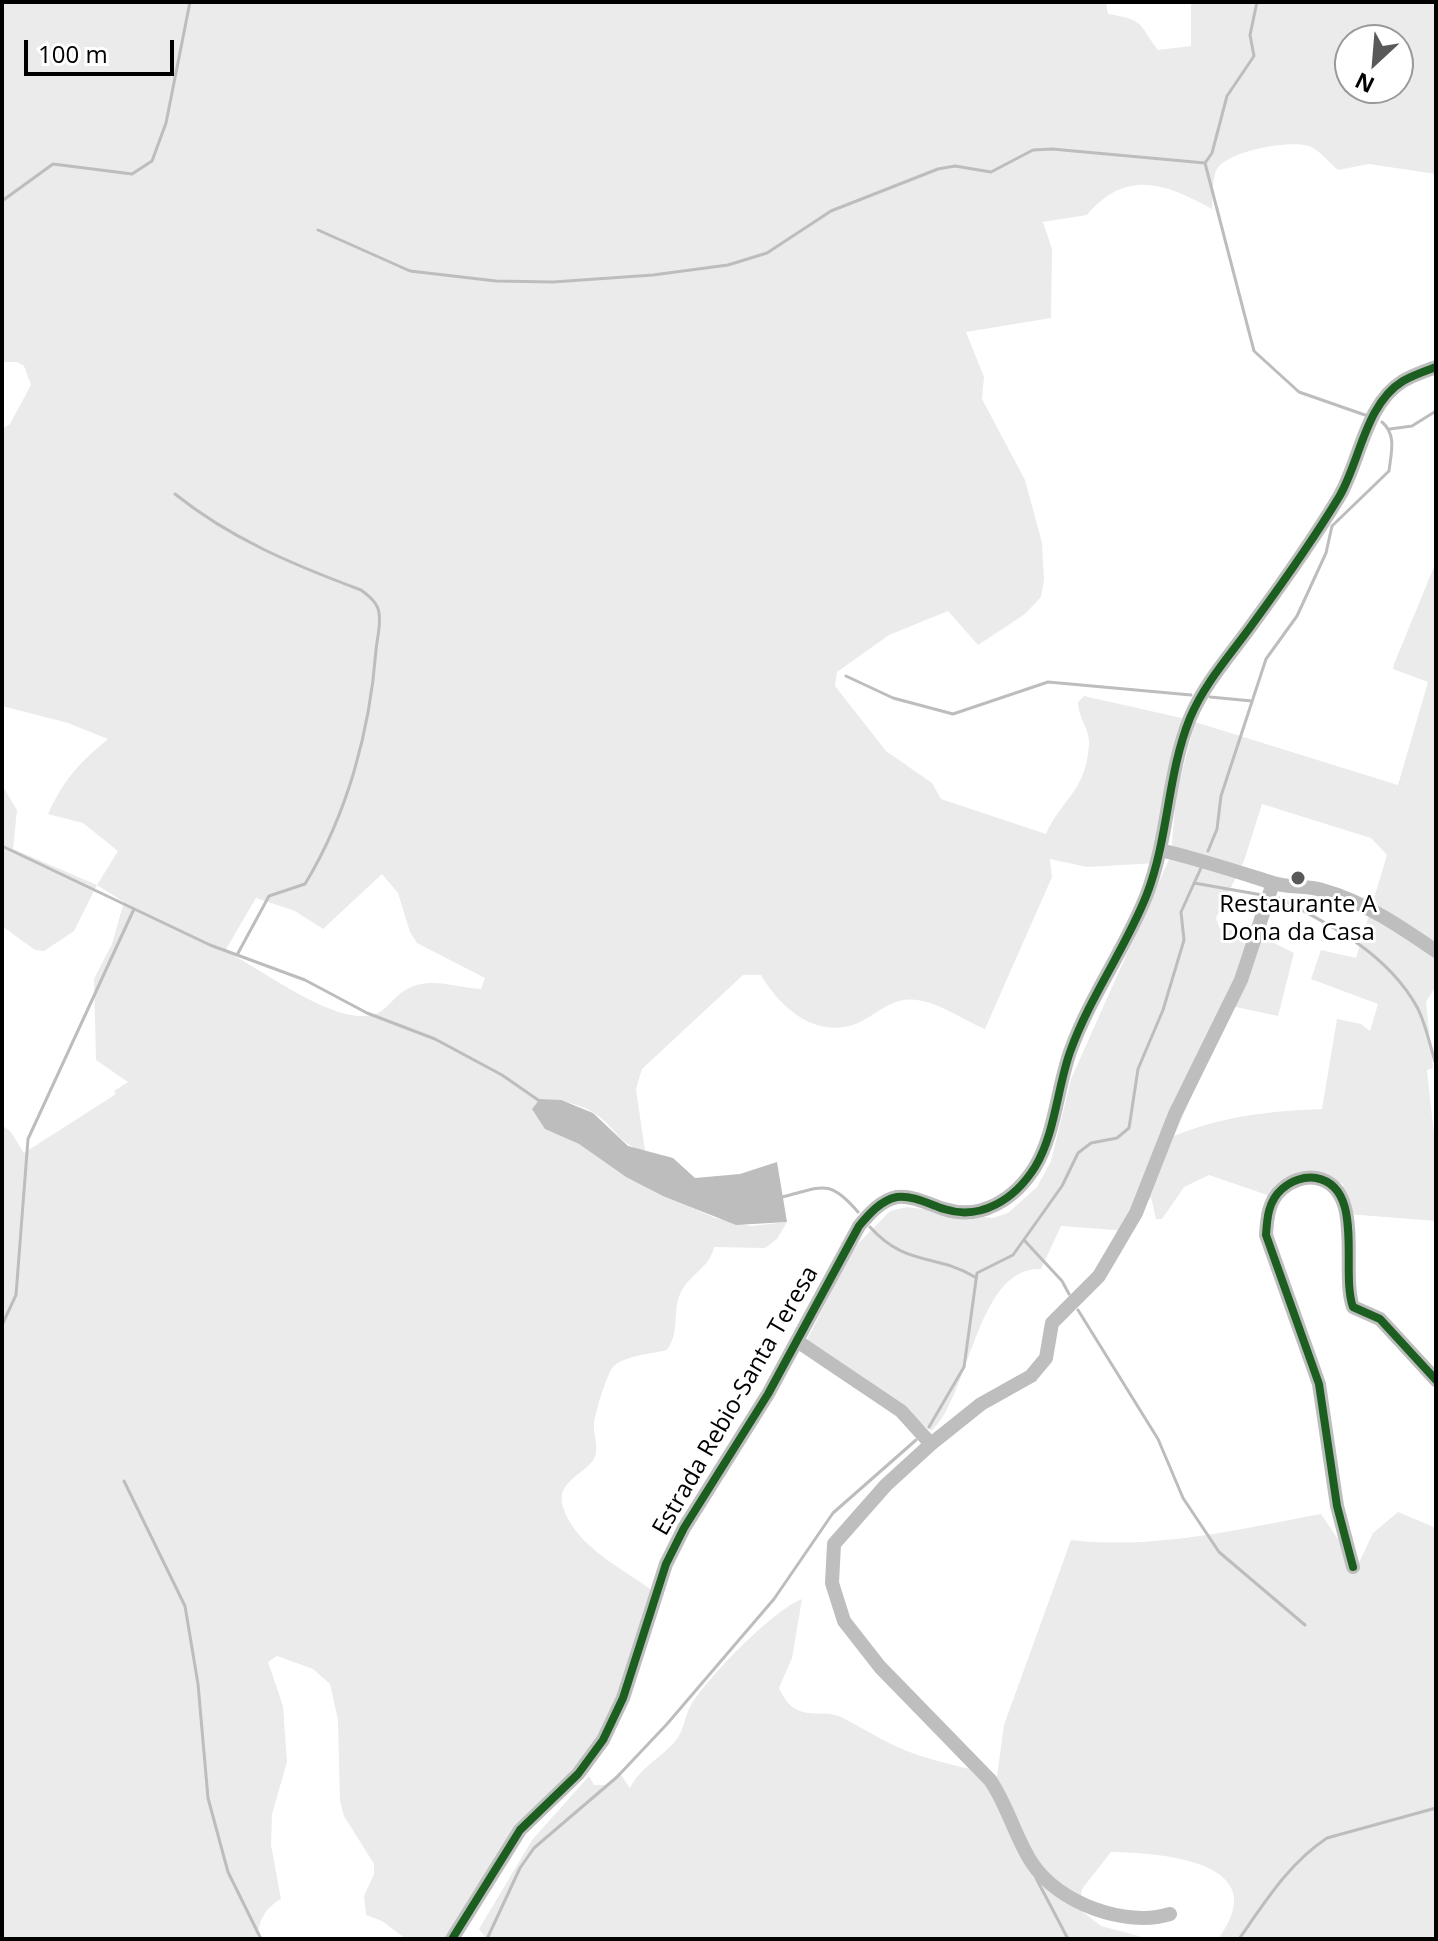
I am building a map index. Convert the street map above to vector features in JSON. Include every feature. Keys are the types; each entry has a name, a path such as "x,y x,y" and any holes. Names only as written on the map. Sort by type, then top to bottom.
{"street":[{"name":"Estrada Rebio-Santa Teresa","path":"452,1939 520,1830 578,1774 603,1740 623,1698 656,1592 684,1528 768,1394 853,1236 880,1204 899,1197 964,1213 999,1205 1024,1183 1044,1150 1072,1046 1147,894 1160,850 1170,781 1179,746 1204,690 1283,583 1334,504 1386,397 1401,382 1436,367"},
{"path":"1160,850 1209,861 1273,883 1322,890 1342,897 1436,951"},
{"path":"1170,1914 1152,1920 1133,1920 1110,1914 1045,1879 1033,1865 1003,1799 990,1780 873,1659 844,1621 832,1583 834,1544 886,1485 931,1444 981,1404 1040,1367 1046,1358 1052,1323 1107,1266 1136,1213 1175,1114 1241,980 1273,883"},
{"path":"1353,1567 1337,1506 1319,1384 1266,1235 1269,1210 1285,1186 1297,1180 1316,1178 1336,1188 1347,1215 1347,1278 1353,1307 1380,1319 1436,1380"},
{"path":"797,1341 901,1411 931,1444"}],"shaded area":[{"path":"2,2 1106,2 1108,14 1129,18 1140,24 1158,50 1191,46 1191,2 1436,2 1436,174 1369,164 1338,170 1309,146 1273,146 1244,153 1222,164 1215,175 1212,209 1163,188 1132,186 1102,200 1087,215 1043,222 1052,249 1051,318 966,332 984,377 982,399 1025,480 1042,543 1044,580 1041,597 1025,614 978,645 948,611 889,635 837,672 835,686 886,751 932,783 941,799 1046,834 1078,784 1087,760 1089,739 1078,702 1084,696 1186,719 1157,863 1087,867 1050,859 1052,877 985,1029 935,1005 914,1000 890,1004 853,1025 824,1027 811,1023 788,1008 761,975 743,975 642,1069 636,1089 645,1151 625,1142 600,1117 586,1109 540,1099 546,1129 579,1144 626,1177 715,1218 751,1226 787,1222 777,1239 765,1248 714,1247 708,1261 680,1294 673,1336 667,1350 626,1359 614,1366 608,1376 594,1423 596,1455 565,1487 563,1507 579,1535 592,1547 661,1597 627,1698 573,1770 518,1830 450,1939 406,1939 382,1921 366,1915 364,1896 374,1874 374,1864 344,1816 340,1801 338,1720 330,1684 313,1669 277,1656 268,1662 283,1706 287,1762 272,1814 271,1845 281,1899 264,1915 257,1939 2,1939 2,1125 11,1132 24,1153 116,1094 114,1091 128,1082 96,1060 94,979 112,944 124,902 97,885 118,851 83,823 48,814 73,772 108,739 68,723 2,706 2,429 10,424 31,385 24,366 17,362 2,362","holes":["382,874 398,893 410,932 417,943 485,978 481,989 432,983 413,986 376,1014 360,1016 320,1005 225,951 256,898 295,911 323,929"]},
{"path":"1436,562 1436,986 1426,1002 1433,1068 1427,1070 1436,1153 1436,1221 1347,1214 1343,1184 1323,1174 1273,1197 1209,1175 1184,1187 1162,1219 1156,1219 1151,1197 1128,1231 1061,1226 1041,1269 1019,1274 1002,1288 988,1310 956,1391 931,1431 890,1397 805,1344 852,1250 890,1211 907,1207 993,1218 1008,1213 1037,1187 1051,1161 1071,1079 1171,855 1176,794 1195,722 1398,785 1428,682 1393,669","holes":["1262,804 1371,838 1387,855 1356,958 1321,950 1311,979 1378,1004 1370,1031 1361,1024 1337,1019 1322,1109 1247,1116 1174,1136 1231,1006 1278,1016 1294,953 1268,940 1255,924 1232,930 1220,929 1216,918 1244,861"]},
{"path":"2,785 17,810 13,849 97,885 74,931 44,951 35,950 2,926"},
{"path":"540,1099 561,1100 593,1113 628,1146 673,1158 695,1178 740,1174 777,1162 787,1222 736,1225 663,1196 626,1177 579,1144 545,1129 532,1109"},
{"path":"1398,1512 1436,1528 1436,1939 1218,1939 1232,1913 1233,1893 1224,1878 1206,1867 1183,1860 1111,1852 1082,1889 1079,1909 1101,1926 1150,1939 487,1939 479,1929 532,1840 589,1776 594,1785 609,1785 619,1772 630,1788 640,1773 677,1739 691,1705 726,1662 775,1616 802,1599 792,1658 779,1688 793,1707 808,1713 833,1714 907,1751 997,1776 1004,1725 1071,1540 1165,1540 1321,1514 1357,1567 1373,1533"}],"waterway":[{"path":"2,201 53,164 132,174 152,161 166,123 190,2"},
{"path":"1257,2 1250,35 1254,56 1227,96 1212,153 1205,163 1254,351 1299,392 1365,415"},
{"path":"318,230 410,271 496,281 553,282 653,275 728,265 767,253 831,211 938,169 955,166 991,172 1033,150 1052,149 1205,163"},
{"path":"1390,429 1412,426 1436,411"},
{"path":"1208,851 1217,829 1221,796 1266,659 1297,616 1326,553 1332,526 1389,471 1391,438 1382,422"},
{"path":"175,494 218,524 264,550 361,590 375,603 379,613 373,680 362,741 333,830 305,884 269,896 237,955"},
{"path":"846,676 893,698 953,714 1048,682 1191,695"},
{"path":"1210,697 1252,701"},
{"path":"2,846 210,945 305,980 367,1013 435,1039 502,1075 541,1102"},
{"path":"929,1427 964,1367 977,1273 1013,1255 1062,1186 1078,1153 1091,1143 1117,1138 1129,1128 1138,1069 1163,1010 1184,940 1181,912 1201,868"},
{"path":"1194,883 1262,895"},
{"path":"1279,898 1338,930 1390,971 1417,1007 1436,1065"},
{"path":"2,1325 16,1295 28,1139 134,909"},
{"path":"782,1197 824,1188 840,1194 858,1212"},
{"path":"870,1227 883,1240 908,1254 975,1277"},
{"path":"1024,1240 1062,1281 1069,1294"},
{"path":"1078,1310 1158,1439 1183,1498 1219,1552 1305,1625"},
{"path":"487,1939 520,1868 534,1848 617,1777 667,1724 774,1599 833,1513 916,1440"},
{"path":"124,1481 185,1606 198,1684 208,1798 228,1872 261,1939"},
{"path":"1239,1939 1289,1871 1327,1838 1436,1808"},
{"path":"1036,1878 1068,1939"}],"cycle path":[{"path":"452,1939 520,1830 578,1774 603,1740 623,1698 666,1564 684,1528 768,1394 859,1226 881,1204 897,1197 958,1212 984,1209 1018,1189 1035,1167 1047,1140 1078,1031 1147,894 1160,850 1182,740 1196,705 1339,497 1380,404 1403,381 1436,367"},
{"path":"1353,1567 1337,1506 1319,1384 1266,1235 1271,1205 1286,1186 1302,1178 1316,1178 1331,1185 1341,1197 1346,1214 1353,1307 1380,1319 1436,1380"}],"place":[{"name":"Restaurante A Dona da Casa","path":"1298,878"}]}
